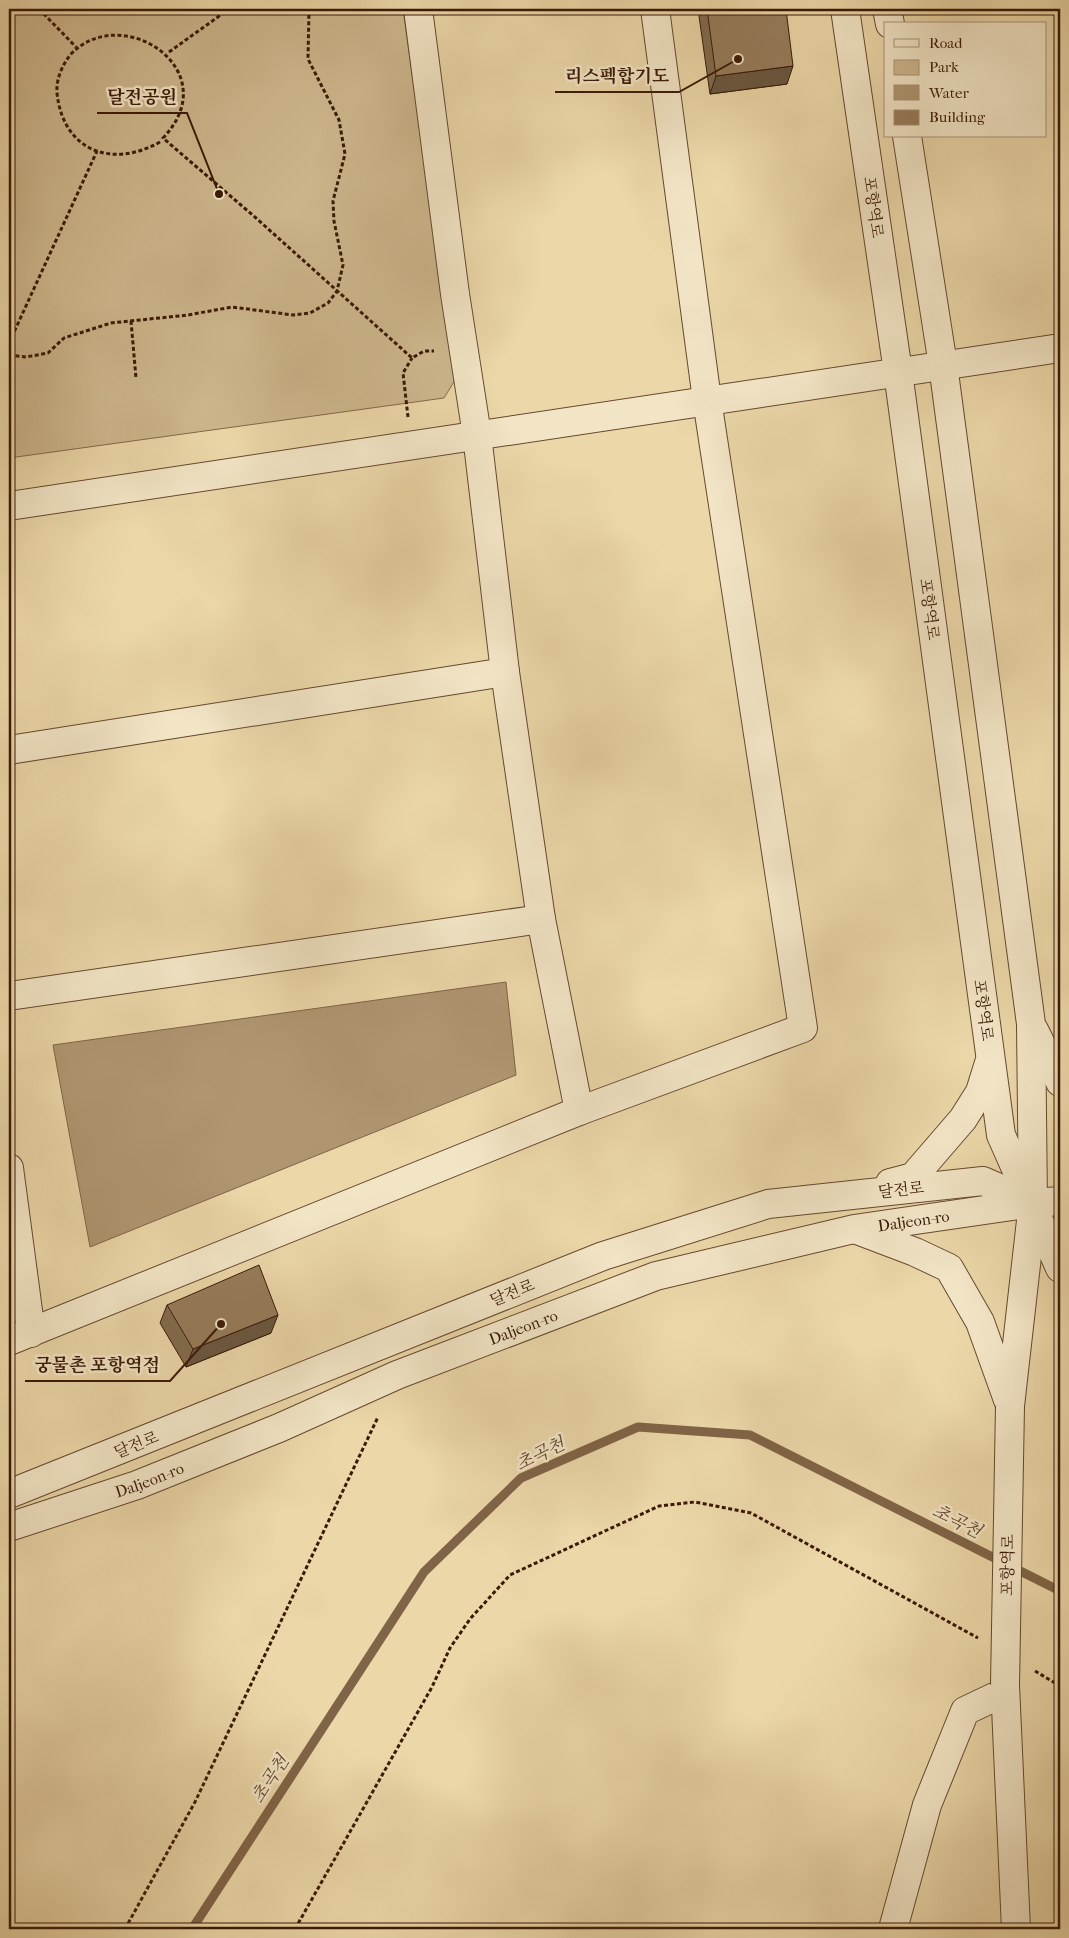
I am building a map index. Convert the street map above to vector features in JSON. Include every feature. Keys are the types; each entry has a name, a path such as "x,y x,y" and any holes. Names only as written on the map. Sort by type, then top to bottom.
{"street":[{"path":"418,9 477,435 505,672 541,920 579,1111"},
{"path":"9,1168 20,1337 579,1111 803,1028 707,400 655,9"},
{"name":"포항역로","path":"845,9 898,372 1001,1135 1033,1202 1060,1268"},
{"path":"887,9 890,22"},
{"name":"포항역로","path":"907,138 942,365 1031,1024 1033,1202 1010,1406 1005,1689 1016,1929"},
{"path":"9,506 1060,348"},
{"path":"9,750 505,672"},
{"path":"9,996 541,920"},
{"path":"1031,1024 1060,1082"},
{"path":"858,1193 913,1177 963,1119 980,1092 991,1057"},
{"name":"달전로","path":"9,1494 603,1256 768,1204 983,1181 1033,1202"},
{"name":"Daljeon-ro","path":"9,1527 137,1485 279,1428 397,1375 656,1276 854,1228 1033,1202 1060,1201"},
{"path":"854,1228 915,1252 949,1268 980,1322 1010,1406"},
{"path":"893,1929 927,1805 965,1711 1005,1689"}],"path":[{"path":"39,9 76,46"},
{"path":"169,52 229,9"},
{"path":"9,355 26,357 48,353 64,338 111,323 188,316 232,307 293,314 310,313 328,303 337,291 343,265 334,221 333,200 344,154 339,120 308,60 309,9"},
{"path":"99,33 76,46 62,65 57,86 59,108 67,128 82,143 97,151 122,156 142,153 160,142"},
{"path":"158,42 169,52 179,68 184,88 182,108 174,128 163,138 256,218 412,358"},
{"path":"9,343 97,151"},
{"path":"131,321 136,378"},
{"path":"413,445 403,373 412,358 424,351 443,351 465,355"},
{"path":"125,1929 195,1802 397,1375"},
{"path":"295,1929 432,1687 450,1648 470,1619 510,1576 659,1506 695,1502 751,1513 986,1643"},
{"path":"1027,1666 1060,1686"}],"green space":[{"path":"9,9 403,9 455,380 444,398 9,458"},
{"path":"9,1227 19,1305 9,1318"}],"water":[{"path":"506,982 516,1075 90,1247 53,1045"}],"building":[{"path":"707,9 786,9 793,66 716,76"},
{"path":"259,1265 278,1315 193,1349 167,1305"}],"waterway":[{"name":"초곡천","path":"192,1929 424,1572 521,1478 638,1427 750,1435 1060,1591"}],"place":[{"name":"리스펙합기도","path":"738,59"},
{"name":"달전공원","path":"219,194"},
{"name":"궁물촌 포항역점","path":"221,1324"}]}
